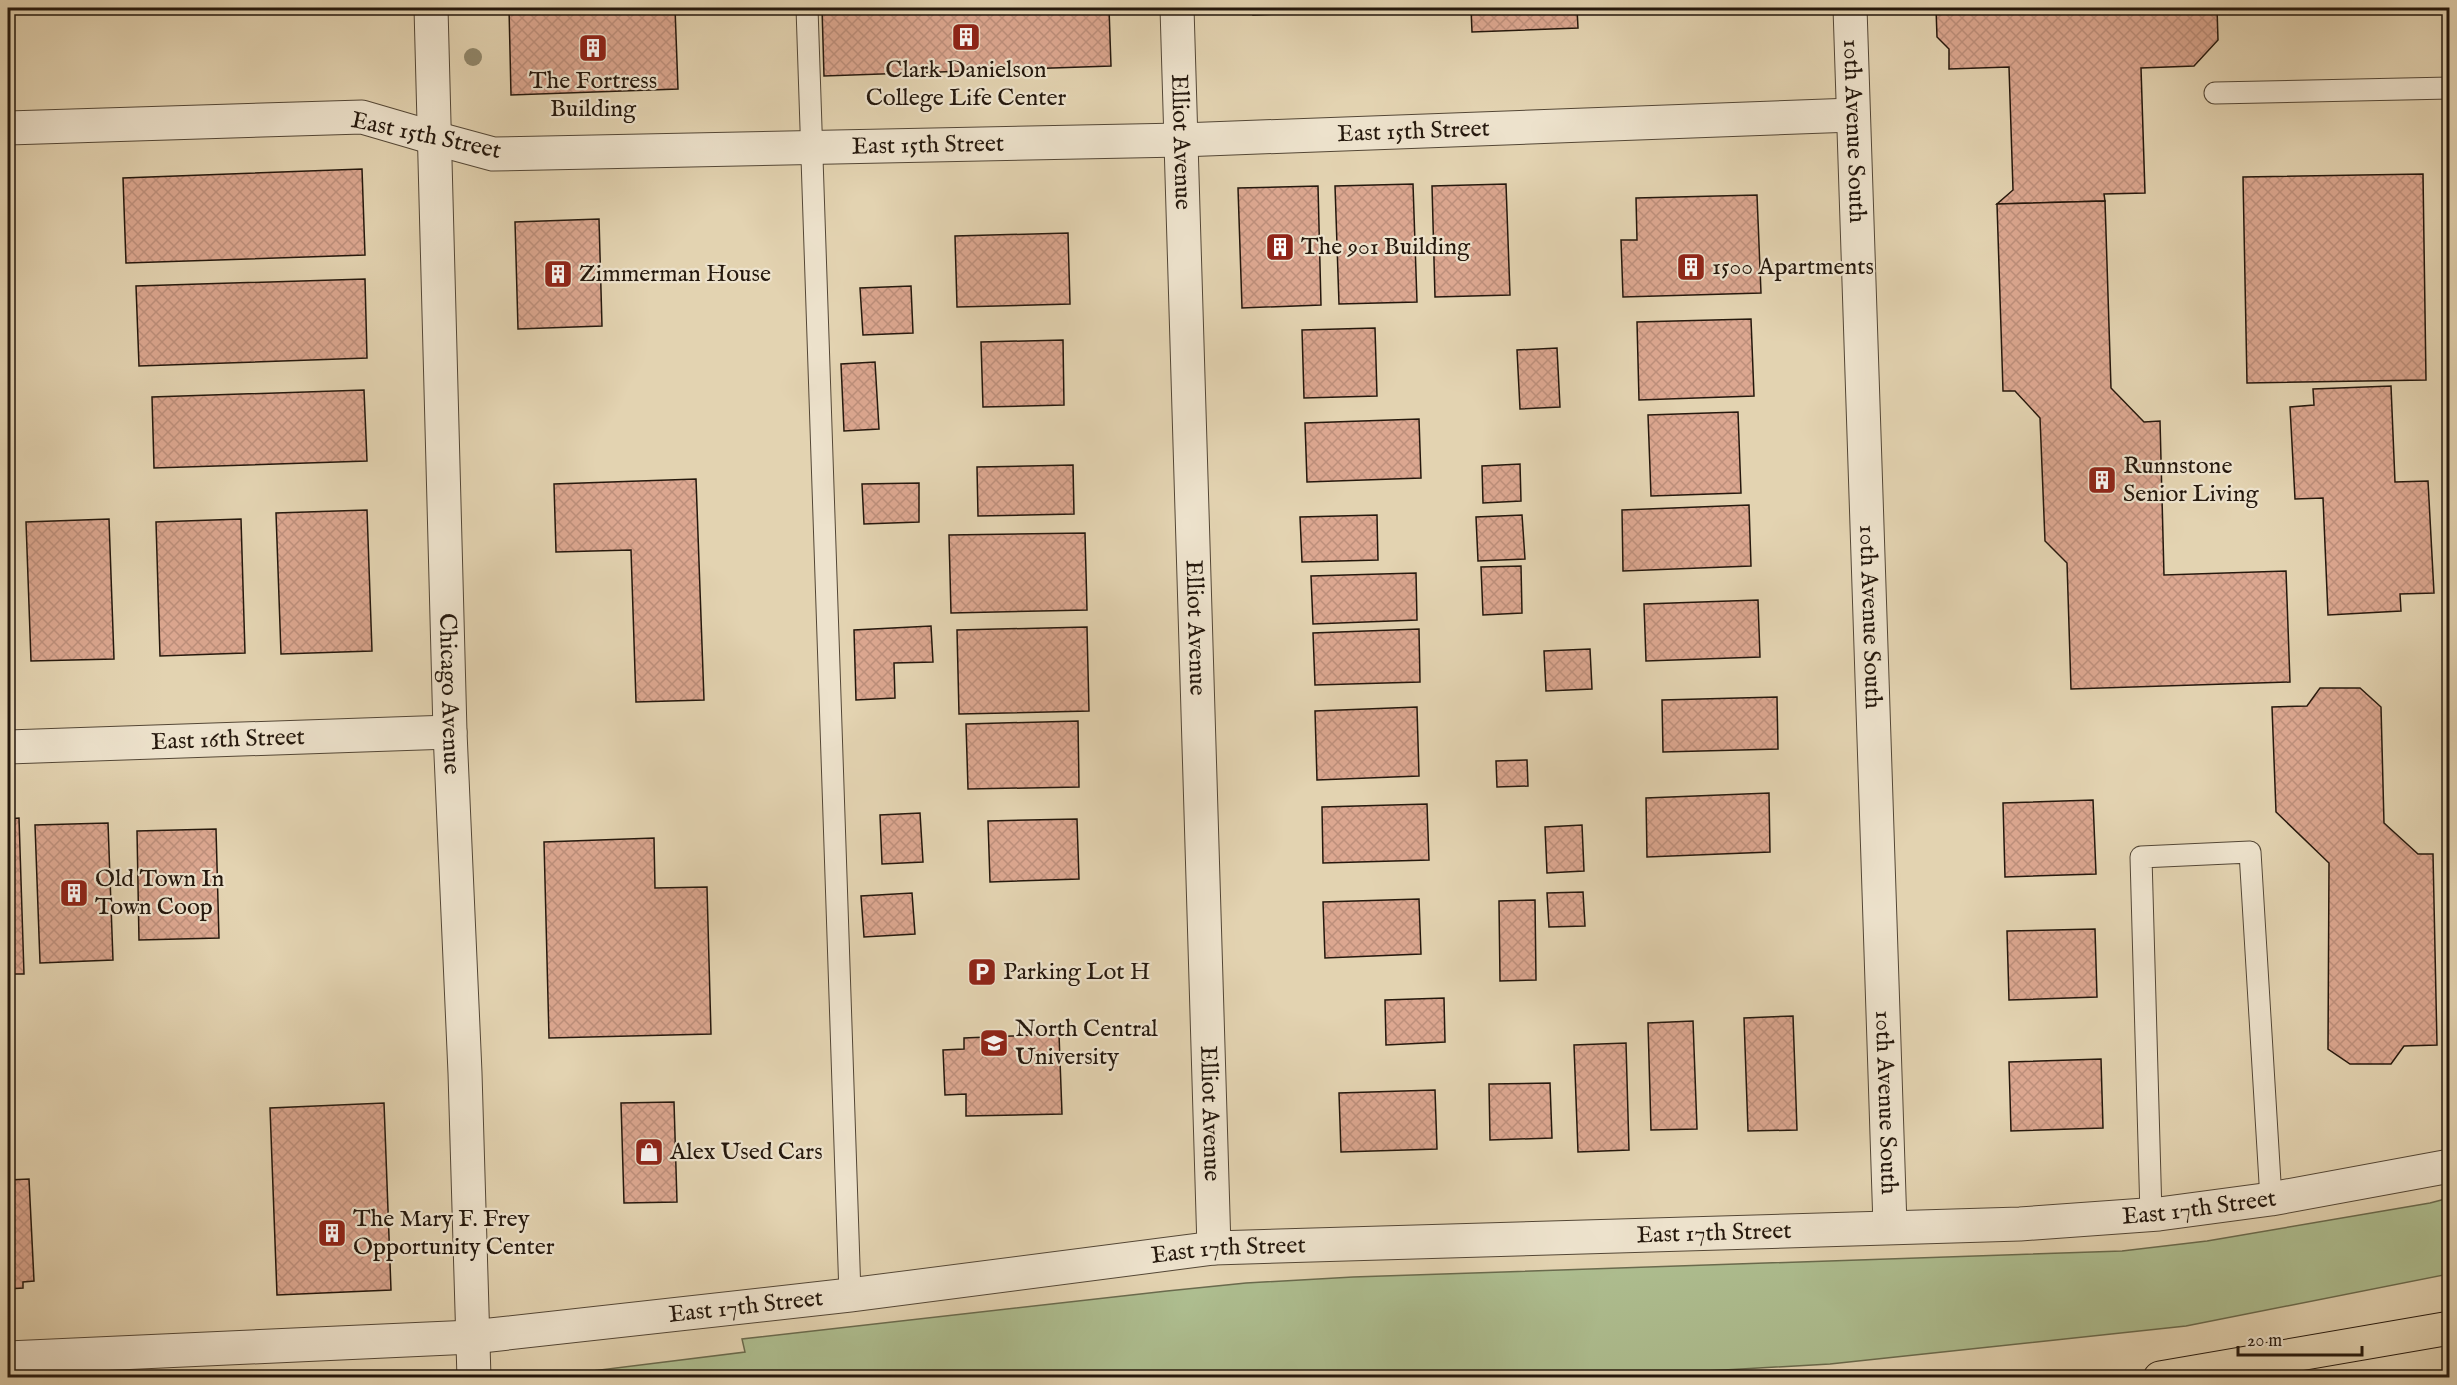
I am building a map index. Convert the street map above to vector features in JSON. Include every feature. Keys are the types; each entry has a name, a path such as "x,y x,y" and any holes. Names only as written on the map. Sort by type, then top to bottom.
{"highway":[{"path":"2160,1377 2415,1335 2450,1327"}],"street":[{"name":"Chicago Avenue","path":"431,8 450,732 465,1072 474,1377"},
{"name":"Elliot Avenue","path":"1177,8 1214,1248"},
{"name":"10th Avenue South","path":"1850,8 1890,1226"},
{"name":"East 15th Street","path":"8,128 362,117 493,154 1181,140 1852,115"},
{"name":"East 16th Street","path":"8,747 450,732"},
{"name":"East 17th Street","path":"8,1358 472,1337 850,1295 1214,1248 1890,1226 2020,1224 2151,1215 2271,1199 2450,1166"}],"lane":[{"path":"807,8 850,1295"},
{"path":"2215,93 2450,88"},
{"path":"2151,1215 2141,857 2250,852 2271,1199"}],"green space":[{"path":"2449,1198 2449,1274 2186,1326 1830,1364 1603,1377 560,1377 559,1375 745,1352 742,1339 1246,1283 1353,1277 2122,1251 2207,1241"}],"building":[{"name":"The Fortress Building","path":"509,8 675,8 678,89 511,95"},
{"name":"Clark Danielson College Life Center","path":"822,8 1109,8 1111,66 824,76"},
{"path":"1253,8 1440,8 1253,15"},
{"path":"1471,8 1577,8 1578,28 1472,32"},
{"path":"1936,8 2217,8 2218,40 2194,66 2141,68 2145,193 2104,194 2105,201 1997,204 2013,190 2009,67 1949,69 1949,49 1937,37"},
{"path":"2368,8 2450,8 2368,10"},
{"path":"362,169 365,255 126,263 123,178"},
{"path":"2423,174 2426,380 2247,383 2243,177"},
{"path":"1413,184 1417,302 1339,304 1335,186"},
{"path":"1506,184 1510,295 1435,297 1432,186"},
{"name":"The 901 Building","path":"1318,186 1321,305 1242,308 1238,188"},
{"name":"1500 Apartments","path":"1757,195 1761,293 1623,297 1621,240 1637,240 1636,198"},
{"name":"Runnstone Senior Living","path":"2105,201 2111,388 2144,422 2160,421 2164,575 2286,571 2290,682 2071,689 2067,563 2045,541 2040,418 2015,391 2003,391 1997,204"},
{"name":"Zimmerman House","path":"599,219 602,326 518,329 515,222"},
{"path":"1068,233 1070,304 957,307 955,236"},
{"path":"365,279 367,358 139,366 136,286"},
{"path":"911,286 913,333 863,335 860,288"},
{"path":"1751,319 1754,396 1639,400 1637,322"},
{"path":"1375,328 1377,396 1304,398 1302,330"},
{"path":"1063,340 1064,405 983,407 981,342"},
{"path":"1557,348 1560,407 1520,409 1517,350"},
{"path":"875,362 879,429 844,431 841,364"},
{"path":"2391,386 2395,482 2428,481 2434,593 2400,594 2401,611 2328,615 2323,498 2295,499 2290,407 2314,405 2313,389"},
{"path":"364,390 367,461 154,468 152,397"},
{"path":"1738,412 1741,493 1651,496 1648,415"},
{"path":"1419,419 1421,478 1307,482 1305,423"},
{"path":"1520,464 1521,501 1483,503 1482,466"},
{"path":"1073,465 1074,514 978,516 977,467"},
{"path":"696,479 704,700 636,702 631,550 556,552 554,484"},
{"path":"919,483 919,522 864,524 862,484"},
{"path":"1749,505 1751,566 1623,571 1622,510"},
{"path":"367,510 372,651 281,654 276,513"},
{"path":"1377,515 1378,560 1302,562 1300,517"},
{"path":"1522,515 1525,559 1478,561 1476,517"},
{"path":"109,519 114,659 31,661 26,522"},
{"path":"241,519 245,653 160,656 156,522"},
{"path":"1085,533 1087,610 951,613 949,535"},
{"path":"1521,566 1522,613 1483,615 1481,567"},
{"path":"1416,573 1417,620 1313,624 1311,576"},
{"path":"1758,600 1760,657 1646,661 1644,604"},
{"path":"931,626 933,662 894,663 895,698 856,700 854,630"},
{"path":"1087,627 1089,711 959,714 957,630"},
{"path":"1419,629 1420,682 1315,685 1313,633"},
{"path":"1590,649 1592,689 1546,691 1544,651"},
{"path":"2320,688 2360,688 2381,707 2384,823 2418,854 2433,854 2437,1045 2404,1046 2391,1064 2350,1064 2328,1049 2329,863 2276,812 2272,707 2307,706"},
{"path":"1777,697 1778,749 1663,752 1662,700"},
{"path":"1417,707 1419,776 1317,780 1315,711"},
{"path":"1078,721 1079,787 968,789 966,724"},
{"path":"1527,760 1528,786 1497,787 1496,761"},
{"path":"1769,793 1770,852 1647,857 1646,798"},
{"path":"2093,800 2096,874 2005,877 2003,803"},
{"path":"1427,804 1429,860 1323,863 1322,807"},
{"path":"920,813 923,862 882,864 880,815"},
{"path":"19,818 24,974 8,974 8,819"},
{"path":"1077,819 1079,879 990,882 988,821"},
{"name":"Old Town In Town Coop","path":"108,823 113,960 40,963 35,825"},
{"path":"1582,825 1584,871 1547,873 1545,827"},
{"path":"216,829 219,938 139,940 137,831"},
{"path":"654,838 655,888 707,887 711,1034 549,1038 544,842"},
{"path":"1583,892 1585,926 1549,927 1547,893"},
{"path":"912,893 915,934 864,937 861,896"},
{"path":"1419,899 1421,954 1325,958 1323,902"},
{"path":"1535,900 1536,980 1500,981 1499,901"},
{"path":"2095,929 2097,997 2009,1000 2007,931"},
{"path":"1444,998 1445,1042 1386,1045 1385,1000"},
{"path":"1793,1016 1797,1130 1748,1131 1744,1018"},
{"path":"1693,1021 1697,1129 1651,1130 1648,1023"},
{"path":"1059,1034 1062,1114 966,1116 966,1094 945,1095 943,1050 964,1049 964,1038"},
{"path":"1626,1043 1629,1150 1578,1152 1574,1045"},
{"path":"2101,1059 2103,1128 2011,1131 2009,1062"},
{"path":"1550,1083 1552,1138 1490,1140 1489,1084"},
{"path":"1435,1090 1437,1149 1341,1152 1339,1093"},
{"name":"Alex Used Cars","path":"674,1102 677,1202 624,1203 621,1103"},
{"name":"The Mary F. Frey Opportunity Center","path":"384,1103 391,1290 277,1295 270,1108"},
{"path":"29,1179 34,1281 23,1282 23,1288 8,1289 8,1180"}],"place":[{"name":"Clark Danielson College Life Center","path":"966,37"},
{"name":"The Fortress Building","path":"593,48"},
{"name":"The 901 Building","path":"1280,247"},
{"name":"1500 Apartments","path":"1691,267"},
{"name":"Zimmerman House","path":"558,274"},
{"name":"Runnstone Senior Living","path":"2102,480"},
{"name":"Old Town In Town Coop","path":"74,893"},
{"name":"Parking Lot H","path":"982,972"},
{"name":"North Central University","path":"994,1043"},
{"name":"Alex Used Cars","path":"649,1152"},
{"name":"The Mary F. Frey Opportunity Center","path":"332,1233"}]}
